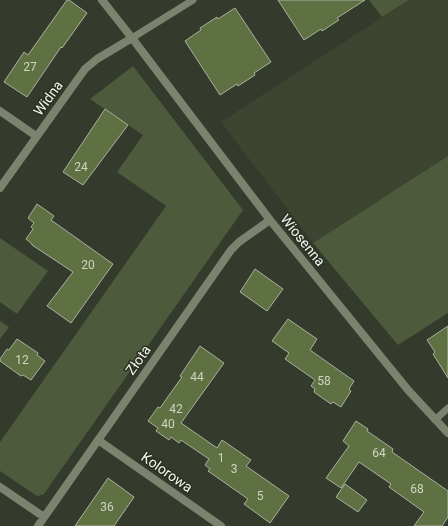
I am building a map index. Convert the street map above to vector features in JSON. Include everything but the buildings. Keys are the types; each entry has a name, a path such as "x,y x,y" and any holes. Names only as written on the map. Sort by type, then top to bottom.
{"street":[{"name":"Wiosenna","path":"102,0 270,220 393,372 448,433"},
{"name":"Widna","path":"0,188 85,69 97,59 132,38"},
{"path":"0,111 36,136"},
{"name":"Złota","path":"38,526 232,250 239,242 270,220"},
{"name":"Kolorowa","path":"98,440 220,526"},
{"path":"0,487 44,517"}],"lane":[{"path":"132,38 193,0"},
{"path":"435,420 448,408"}],"shaded area":[{"path":"369,0 409,0 382,17"},
{"path":"409,0 448,0 448,156 313,243 221,122"},
{"path":"133,66 243,210 44,494 38,496 0,471 0,442 166,206 117,172 143,135 90,99"},
{"path":"448,156 448,313 398,345 313,243"},
{"path":"0,238 48,271 17,314 0,302"},
{"path":"0,321 9,327 0,339"}]}
